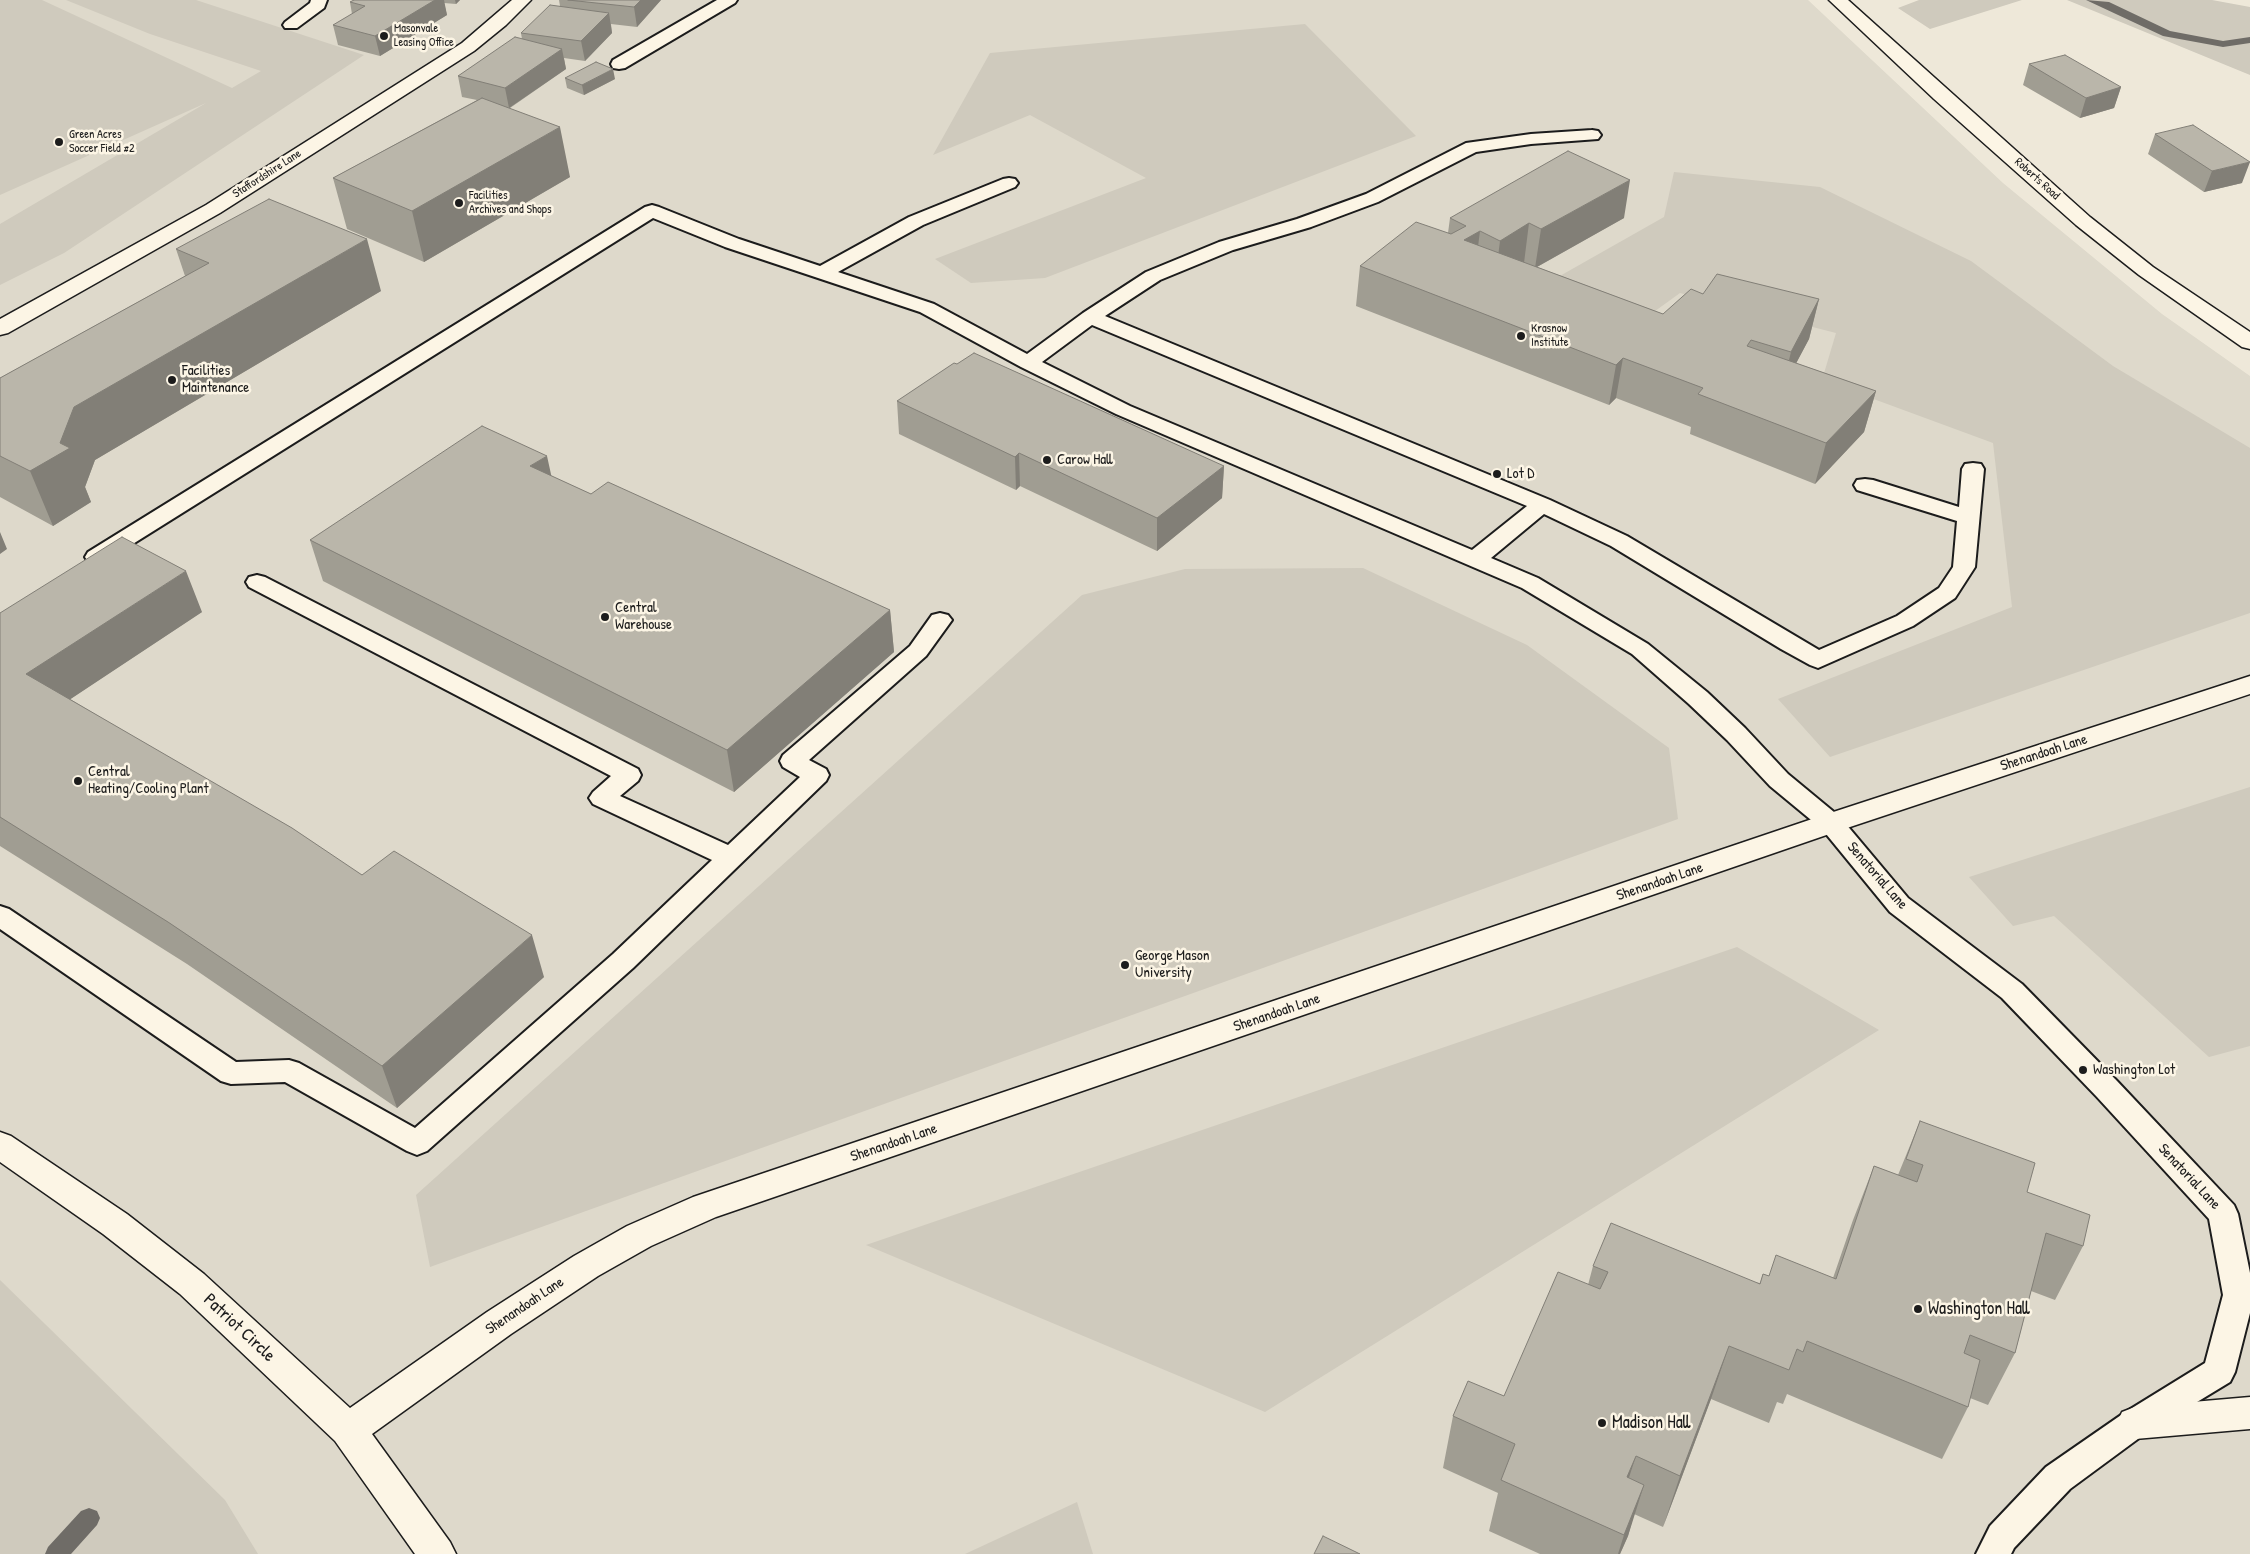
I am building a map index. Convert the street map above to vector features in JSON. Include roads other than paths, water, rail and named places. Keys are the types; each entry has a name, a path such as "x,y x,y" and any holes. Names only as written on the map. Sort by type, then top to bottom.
{"street":[{"name":"Staffordshire Lane","path":"0,328 213,209 468,47 522,0"},
{"name":"Roberts Road","path":"1838,0 1940,96 1992,138 2083,221 2146,271 2250,342"},
{"name":"Shenandoah Lane","path":"348,1430 499,1323 586,1266 639,1236 705,1207 1831,823 2250,685"},
{"name":"Patriot Circle","path":"0,1145 115,1224 192,1284 348,1430 437,1554"},
{"path":"2135,1423 2250,1413"}],"lane":[{"path":"291,25 318,5 319,0"},
{"path":"620,64 730,0"},
{"path":"1028,363 1090,317 1153,276 1226,246 1304,223 1372,198 1472,147 1531,139 1592,135"},
{"path":"822,273 916,221 1009,183"},
{"name":"Senatorial Lane","path":"83,566 652,211 732,243 926,308 1028,363 1123,410 1530,583 1640,649 1698,698 1736,734 1778,780 1831,823 1899,905 2012,991 2108,1089 2223,1214 2239,1295 2219,1372 2135,1423 2058,1478 2002,1537 1993,1554"},
{"path":"1090,317 1542,506 1619,541 1818,660 1904,621 1947,593 1964,567 1973,469"},
{"path":"1865,485 1968,517"},
{"path":"1474,560 1542,506"},
{"path":"257,582 629,775 602,798 732,858"},
{"path":"0,916 231,1073 289,1071 417,1143 624,961 817,775 792,761 918,651 940,620"}],"waterway":[{"path":"2091,0 2105,4 2167,34 2223,44 2250,40"},
{"path":"56,1554 89,1518"}],"place":[{"name":"Masonvale Leasing Office","path":"384,36"},
{"name":"Green Acres Soccer Field #2","path":"59,142"},
{"name":"Facilities Archives and Shops","path":"459,203"},
{"name":"Krasnow Institute","path":"1521,336"},
{"name":"Facilities Maintenance","path":"172,380"},
{"name":"Carow Hall","path":"1047,460"},
{"name":"Lot D","path":"1497,474"},
{"name":"Central Warehouse","path":"605,617"},
{"name":"Central Heating/Cooling Plant","path":"78,781"},
{"name":"George Mason University","path":"1125,965"},
{"name":"Washington Lot","path":"2083,1070"},
{"name":"Washington Hall","path":"1918,1309"},
{"name":"Madison Hall","path":"1602,1423"}]}
